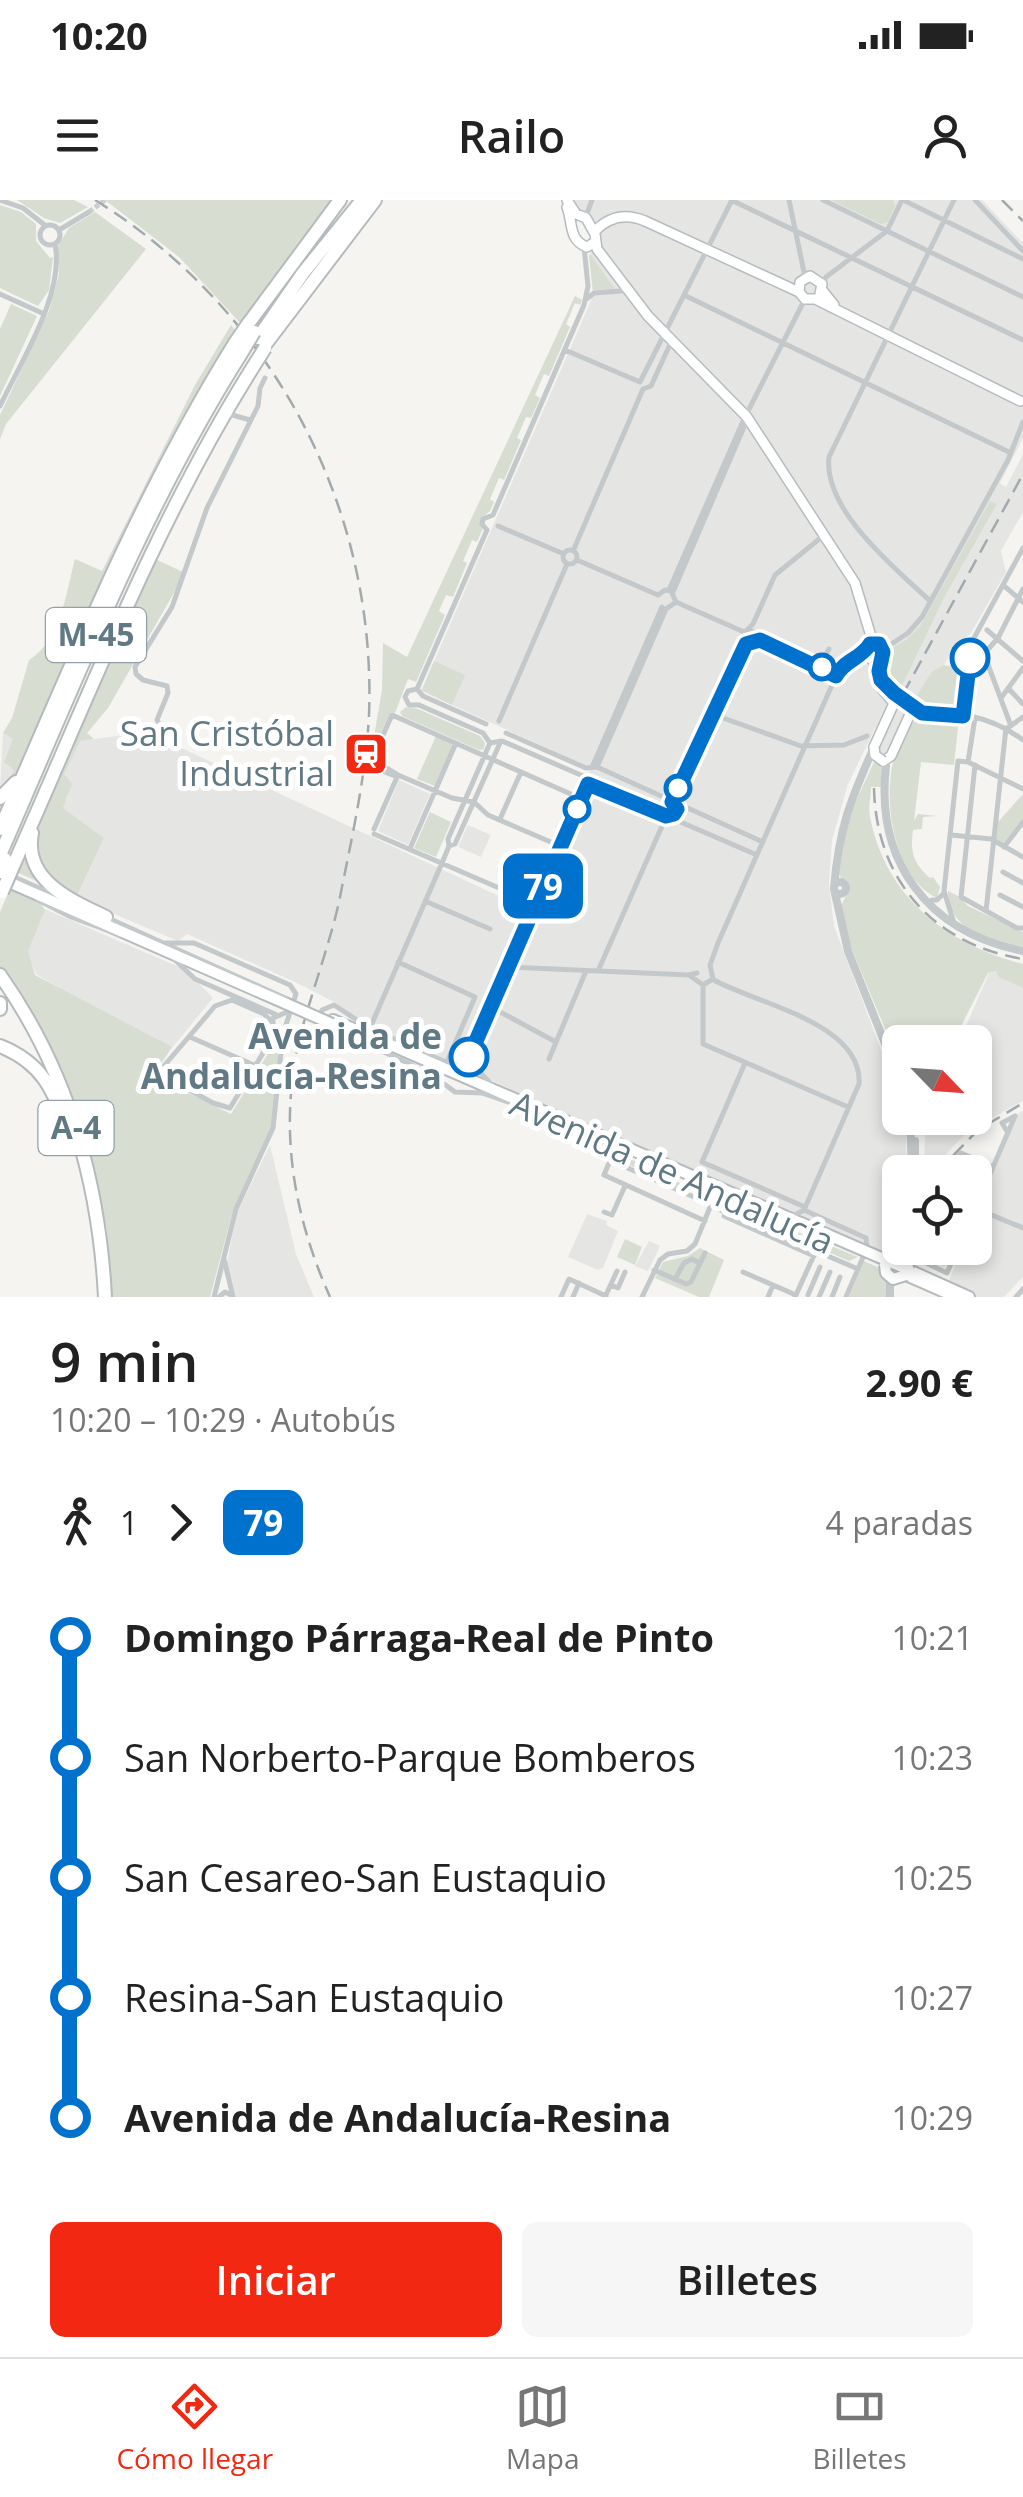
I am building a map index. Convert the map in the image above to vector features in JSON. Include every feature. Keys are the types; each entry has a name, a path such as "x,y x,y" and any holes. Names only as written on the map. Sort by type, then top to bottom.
{"highway":[{"path":"116,564 185,440 203,422 258,338 340,200"},
{"path":"258,338 296,270 352,200"},
{"path":"0,829 116,564 169,456 362,200"},
{"path":"258,338 289,311 375,200"},
{"path":"106,916 56,891 42,876 30,841 68,743 245,356"},
{"name":"M-45","path":"3,875 112,617 203,422"},
{"name":"M-45","path":"3,875 132,552 203,422"},
{"path":"3,875 68,743 112,617"},
{"path":"0,798 22,772 89,626"},
{"name":"A-4","path":"0,975 42,1044 74,1121 98,1216 102,1297"},
{"name":"A-4","path":"0,985 48,1070 79,1158 92,1215 102,1297"},
{"path":"0,1046 40,1069 79,1158"}],"main road":[{"path":"565,200 666,341 746,420 860,594 881,680 888,692 902,702 911,719 884,759 874,747 902,702"},
{"path":"585,228 635,216 810,289 889,334 1022,398"},
{"name":"Avenida de Andalucía","path":"3,875 134,938 447,1066 848,1247"},
{"name":"Avenida de Andalucía","path":"3,875 289,1004"},
{"name":"Avenida de Andalucía","path":"332,1022 464,1088 511,1103 702,1187 716,1203 882,1259"},
{"name":"Avenida de Andalucía","path":"900,1265 956,1297"},
{"name":"Avenida de Andalucía","path":"900,1265 970,1297"}],"street":[{"path":"0,200 23,208 46,226 59,230 89,212"},
{"path":"643,390 649,388 666,341 732,200 1023,340"},
{"path":"789,200 810,289"},
{"path":"823,200 889,228 897,236 1023,297"},
{"path":"836,676 676,602 671,591 746,420 810,289 889,228 903,200 1023,259"},
{"path":"930,601 840,508 828,457 954,200"},
{"path":"977,200 1023,249"},
{"path":"977,200 1023,249"},
{"path":"584,305 588,286 585,228 592,202"},
{"path":"784,225 792,217"},
{"path":"46,226 41,230 46,245 60,239 59,230"},
{"path":"876,240 879,227"},
{"path":"1002,248 1010,242 1009,235"},
{"path":"0,406 56,277 55,244"},
{"path":"862,250 863,263"},
{"path":"498,526 487,530 483,519 493,514 584,305 591,294 621,292"},
{"path":"0,303 2,294 42,314"},
{"path":"686,296 1012,453"},
{"path":"498,526 564,554 573,550 643,390 641,380 666,341"},
{"path":"565,350 651,382"},
{"path":"168,741 156,720 168,693 167,686 144,680 136,674 136,667 172,607 207,508 258,406 265,378"},
{"path":"230,414 250,420"},
{"path":"828,670 874,651 916,625 1012,453 1023,422"},
{"path":"493,514 498,526"},
{"path":"416,689 487,530"},
{"path":"666,816 662,807 672,802 775,576 823,536"},
{"path":"573,550 577,560 658,595 671,591"},
{"path":"963,716 974,638 1022,552"},
{"path":"499,722 567,564 564,554"},
{"path":"567,564 577,560"},
{"path":"1002,585 1021,600"},
{"path":"984,654 1021,600 1023,589"},
{"path":"658,595 664,608"},
{"path":"582,776 594,768 664,608 676,602"},
{"path":"986,630 1023,665 1020,679 1000,699"},
{"path":"819,666 829,649"},
{"path":"970,652 984,654"},
{"path":"984,654 1009,727 986,911"},
{"path":"842,666 708,968 703,1044 848,1107"},
{"path":"1008,688 1023,704"},
{"path":"416,689 423,696 486,724 499,722"},
{"path":"416,689 408,691 405,697 409,705 419,705 483,733 490,743"},
{"path":"419,705 423,696"},
{"path":"902,702 922,713 963,716 1009,727 1023,740"},
{"path":"911,719 922,713"},
{"path":"712,714 805,746 844,745 868,736"},
{"path":"560,846 484,813 466,798 452,798 370,762 392,715 582,799"},
{"path":"1009,727 1023,716"},
{"path":"975,718 961,898 1022,929"},
{"path":"499,722 506,732 763,842"},
{"path":"483,733 486,724"},
{"path":"449,846 455,844 506,732"},
{"path":"490,743 501,742 757,855"},
{"path":"370,1028 490,743"},
{"path":"411,846 456,744"},
{"path":"839,888 844,815 874,747"},
{"path":"882,1033 848,951 837,872 846,816 869,763 884,759 885,821 894,854 917,890 939,902 954,922 978,938 1023,951"},
{"path":"939,902 958,761 1022,788"},
{"path":"466,1066 560,846 582,799 591,784 600,779 594,768"},
{"path":"500,820 521,772"},
{"path":"398,775 374,832 506,891"},
{"path":"598,971 666,816 676,812 672,802"},
{"path":"1004,847 1023,822"},
{"path":"950,835 993,840 1023,857"},
{"path":"1002,872 1023,883"},
{"path":"3,875 106,916 163,949 192,976 280,1024"},
{"path":"3,875 71,918 205,960"},
{"path":"1000,895 1023,907"},
{"path":"425,900 490,929"},
{"path":"121,935 134,938"},
{"path":"163,949 194,943 290,985 296,994 232,1106 227,1108 158,1073 215,1006 218,996 213,987"},
{"path":"194,943 188,950 289,1004"},
{"path":"398,962 475,996 447,1066"},
{"path":"508,967 694,976 820,1027 841,1040 854,1055 860,1070 859,1084 805,1209 788,1218"},
{"path":"192,976 191,970 196,968 242,985"},
{"path":"694,976 708,968"},
{"path":"550,1059 586,971"},
{"path":"213,987 280,1024"},
{"path":"215,1006 232,1000"},
{"name":"Avenida de Andalucía","path":"464,1088 454,1091 442,1079 368,1046 324,1034 316,1021 325,1006 334,1005 370,1028 447,1066 478,1080 481,1072"},
{"path":"491,1007 556,1042"},
{"path":"233,1297 230,1293 217,1296 236,1209 273,1128 280,1024"},
{"path":"190,1038 256,1066"},
{"path":"745,1063 700,1165 863,1235 867,1248 846,1297"},
{"name":"Avenida de Andalucía","path":"447,1066 466,1066 481,1072 493,1087 542,1110"},
{"path":"993,1167 1015,1116"},
{"path":"705,1221 605,1178 612,1161 716,1203 724,1213 815,1253 858,1268"},
{"path":"604,1212 612,1215 625,1186"},
{"path":"663,1202 670,1187"},
{"path":"642,1297 663,1257 690,1250 716,1203"},
{"path":"805,1209 807,1222 833,1237"},
{"path":"992,1215 1023,1228"},
{"path":"654,1270 686,1284 692,1282 705,1253"},
{"path":"796,1294 815,1253"},
{"path":"224,1256 233,1297"},
{"path":"675,1280 688,1260 700,1264"},
{"path":"892,1297 898,1265"},
{"path":"929,1265 947,1273 951,1265"},
{"path":"813,1296 820,1267"},
{"path":"561,1297 569,1279 606,1296 611,1284 618,1288 621,1272"},
{"path":"743,1272 796,1294 813,1296"},
{"path":"813,1296 830,1272"},
{"path":"832,1297 840,1277"},
{"path":"575,1296 578,1284"},
{"path":"771,1296 772,1285"},
{"path":"1017,1297 1023,1289"}],"shaded area":[{"path":"17,200 74,200 88,207 60,223 44,218"},
{"path":"105,200 337,200 243,326 179,257"},
{"path":"573,200 982,200 1023,243 1023,438 1000,483 1006,487 1023,454 1023,512 1001,551 1006,572 971,633 944,665 932,671 885,754 870,748 943,600 997,505 913,651 848,784 832,840 829,884 834,926 882,1052 882,1135 906,1135 906,1155 882,1155 882,1257 360,1021 336,1003 297,983 187,934 178,941 76,898 104,838 62,808 68,797 64,774 73,750 79,741 147,732 529,910 591,768 421,691 593,296 589,255 597,246"},
{"path":"831,200 893,200 895,206 888,222 881,224"},
{"path":"0,205 21,212 36,224 36,241 53,257 49,290 38,306 0,288"},
{"path":"95,212 146,249 6,424 0,439 0,415 49,311 59,274 57,247 69,228"},
{"path":"591,255 615,289 593,290"},
{"path":"575,296 582,300 580,305 575,303 566,324 570,327 549,376 544,374 535,395 540,398 531,418 526,417 504,480 499,478 490,499 494,502 482,518 483,528 477,542 472,540 453,597 446,595 439,611 445,615 416,682 408,679 395,713 391,712 371,754 382,690 383,643 407,657"},
{"path":"11,304 37,316 0,396 0,329"},
{"path":"231,325 238,334 0,821 0,789 7,785 14,770 4,762 13,739 3,733 12,718 29,660 55,628 75,559 102,571 195,385"},
{"path":"990,501 997,504 943,600 899,692 882,673 887,651 921,625"},
{"path":"155,559 183,572 179,584 108,708 87,733 94,739 80,741 64,774 72,784 63,808 104,838 76,898 16,872"},
{"path":"434,661 465,675 452,705 422,690"},
{"path":"944,665 964,669 959,709 954,712 916,707 913,702 932,671"},
{"path":"406,707 480,736 484,749 402,716 400,712"},
{"path":"921,716 959,718 954,765 921,762 914,821 918,814 937,816 923,817 922,829 913,830 913,851 916,862 940,887 937,898 919,885 905,864 890,810 895,755 905,732"},
{"path":"3,733 14,739 15,770 7,785 0,789"},
{"path":"436,736 454,745 435,786 417,779"},
{"path":"874,762 882,763 881,787 871,787 869,810 878,846 890,871 905,894 945,930 969,944 1023,964 1023,988 999,977 996,971 988,973 962,1025 884,1025 850,945 841,906 848,891 839,874 848,818"},
{"path":"399,780 430,794 408,845 378,831"},
{"path":"1023,794 1023,819 1003,844 996,839 998,822"},
{"path":"430,812 451,822 436,857 414,848"},
{"path":"468,825 491,835 481,857 458,847"},
{"path":"11,886 45,910 28,951 35,975 172,1047 153,1076 231,1114 280,1034 274,1118 232,1214 210,1297 110,1297 107,1231 91,1154 51,1050 24,999 0,968 0,912"},
{"path":"948,891 968,906 1023,932 1023,947 985,937 963,925 950,905"},
{"path":"45,909 186,970 213,998 171,1049 109,1018 36,974 26,950"},
{"path":"1023,965 1023,1101 992,1118 992,1025 966,1025 989,973"},
{"path":"1023,1111 1023,1277 1004,1297 977,1297 948,1283 955,1265 992,1265 992,1175 1017,1114"},
{"path":"925,1135 964,1135 945,1155 924,1155"},
{"path":"270,1145 296,1254 314,1297 235,1297 226,1269 236,1215"},
{"path":"612,1150 680,1183 678,1188 610,1156"},
{"path":"722,1201 858,1257 849,1261 720,1205"},
{"path":"587,1214 607,1221 606,1225 618,1231 603,1268 598,1270 568,1257"},
{"path":"625,1239 642,1247 635,1265 617,1257"},
{"path":"649,1241 660,1246 648,1271 635,1266"},
{"path":"700,1248 724,1260 709,1297 699,1297 655,1278 663,1262 688,1256"},
{"path":"864,1261 877,1267 892,1287 890,1297 849,1297"}],"tunnel":[{"path":"89,212 105,200"}],"railway":[{"path":"95,200 158,245 214,298 262,356 301,421 332,490 354,562 367,638 369,715 365,762 339,902 301,1033 290,1101 298,1200 330,1297"},
{"path":"1002,200 1023,221"},
{"path":"903,694 1023,474"},
{"path":"874,788 885,851 915,902 962,939 1023,959"},
{"path":"954,1155 978,1130 1023,1103"}],"bus line":[{"name":"79","path":"469,1057 588,784 666,816 674,814 677,809 672,802 746,644 760,640 836,676 844,663 859,656 870,644 879,644 883,654 879,671 886,687 922,713 963,716 970,658"}],"place":[{"name":"San Cristóbal Industrial","path":"366,754"},
{"name":"Avenida de Andalucía-Resina","path":"469,1057"}]}
